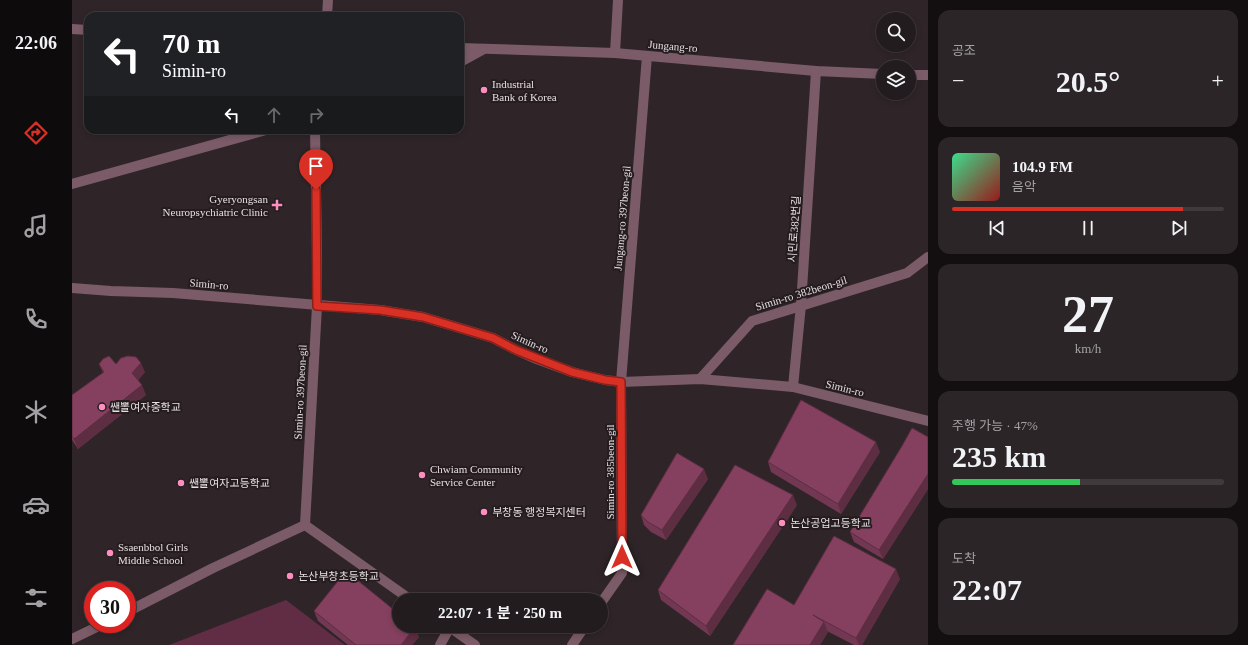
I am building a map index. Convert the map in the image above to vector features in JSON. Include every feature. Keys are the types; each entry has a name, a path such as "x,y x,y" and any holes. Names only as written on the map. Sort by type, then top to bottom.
{"street":[{"path":"327,12 328,0"},
{"path":"615,53 618,0"},
{"path":"72,29 84,30"},
{"name":"Jungang-ro","path":"464,48 615,53 816,71 876,74"},
{"path":"464,60 482,50"},
{"name":"Jungang-ro 397beon-gil","path":"621,382 647,56"},
{"name":"시민로382번길","path":"793,387 802,306 816,71"},
{"path":"916,74 928,75"},
{"path":"72,184 252,134"},
{"name":"Simin-ro 397beon-gil","path":"305,525 317,306 315,134"},
{"name":"Simin-ro 382beon-gil","path":"700,379 752,321 907,273 928,257"},
{"name":"Simin-ro","path":"72,288 173,293 380,310 423,317 493,338 516,350 572,372 605,380 621,382 700,379 793,387 928,421"},
{"name":"Simin-ro 385beon-gil","path":"608,593 622,573 621,382"},
{"path":"136,607 213,568 305,525 401,593"},
{"path":"72,639 85,633"},
{"path":"440,645 446,633"},
{"path":"458,633 475,645"},
{"path":"572,645 580,633"}],"shaded area":[{"path":"286,600 345,645 169,645"}],"building":[{"name":"쌘뽈여자중학교","path":"109,356 116,364 121,358 128,356 136,357 141,363 132,373 142,385 74,439 72,436 72,395 104,372 99,364 103,359"},
{"path":"801,400 876,442 838,504 768,462"},
{"path":"912,428 928,437 928,474 879,550 850,532"},
{"path":"677,453 704,469 662,530 648,522 641,515"},
{"path":"735,465 793,495 706,626 658,590"},
{"path":"834,536 896,569 856,638 813,615 824,622 810,645 733,645 767,589 794,605"},
{"path":"346,571 392,608 392,633 410,633 401,645 356,645 314,611"}],"place":[{"name":"Industrial Bank of Korea","path":"484,90"},
{"name":"Gyeryongsan Neuropsychiatric Clinic","path":"277,205"},
{"name":"쌘뽈여자중학교","path":"102,407"},
{"name":"Chwiam Community Service Center","path":"422,475"},
{"name":"쌘뽈여자고등학교","path":"181,483"},
{"name":"부창동 행정복지센터","path":"484,512"},
{"name":"논산공업고등학교","path":"782,523"},
{"name":"Ssaenbbol Girls Middle School","path":"110,553"},
{"name":"논산부창초등학교","path":"290,576"}],"route":[{"path":"316,190 317,306 380,310 423,317 493,338 534,358 572,372 605,380 621,382 622,557"}]}
